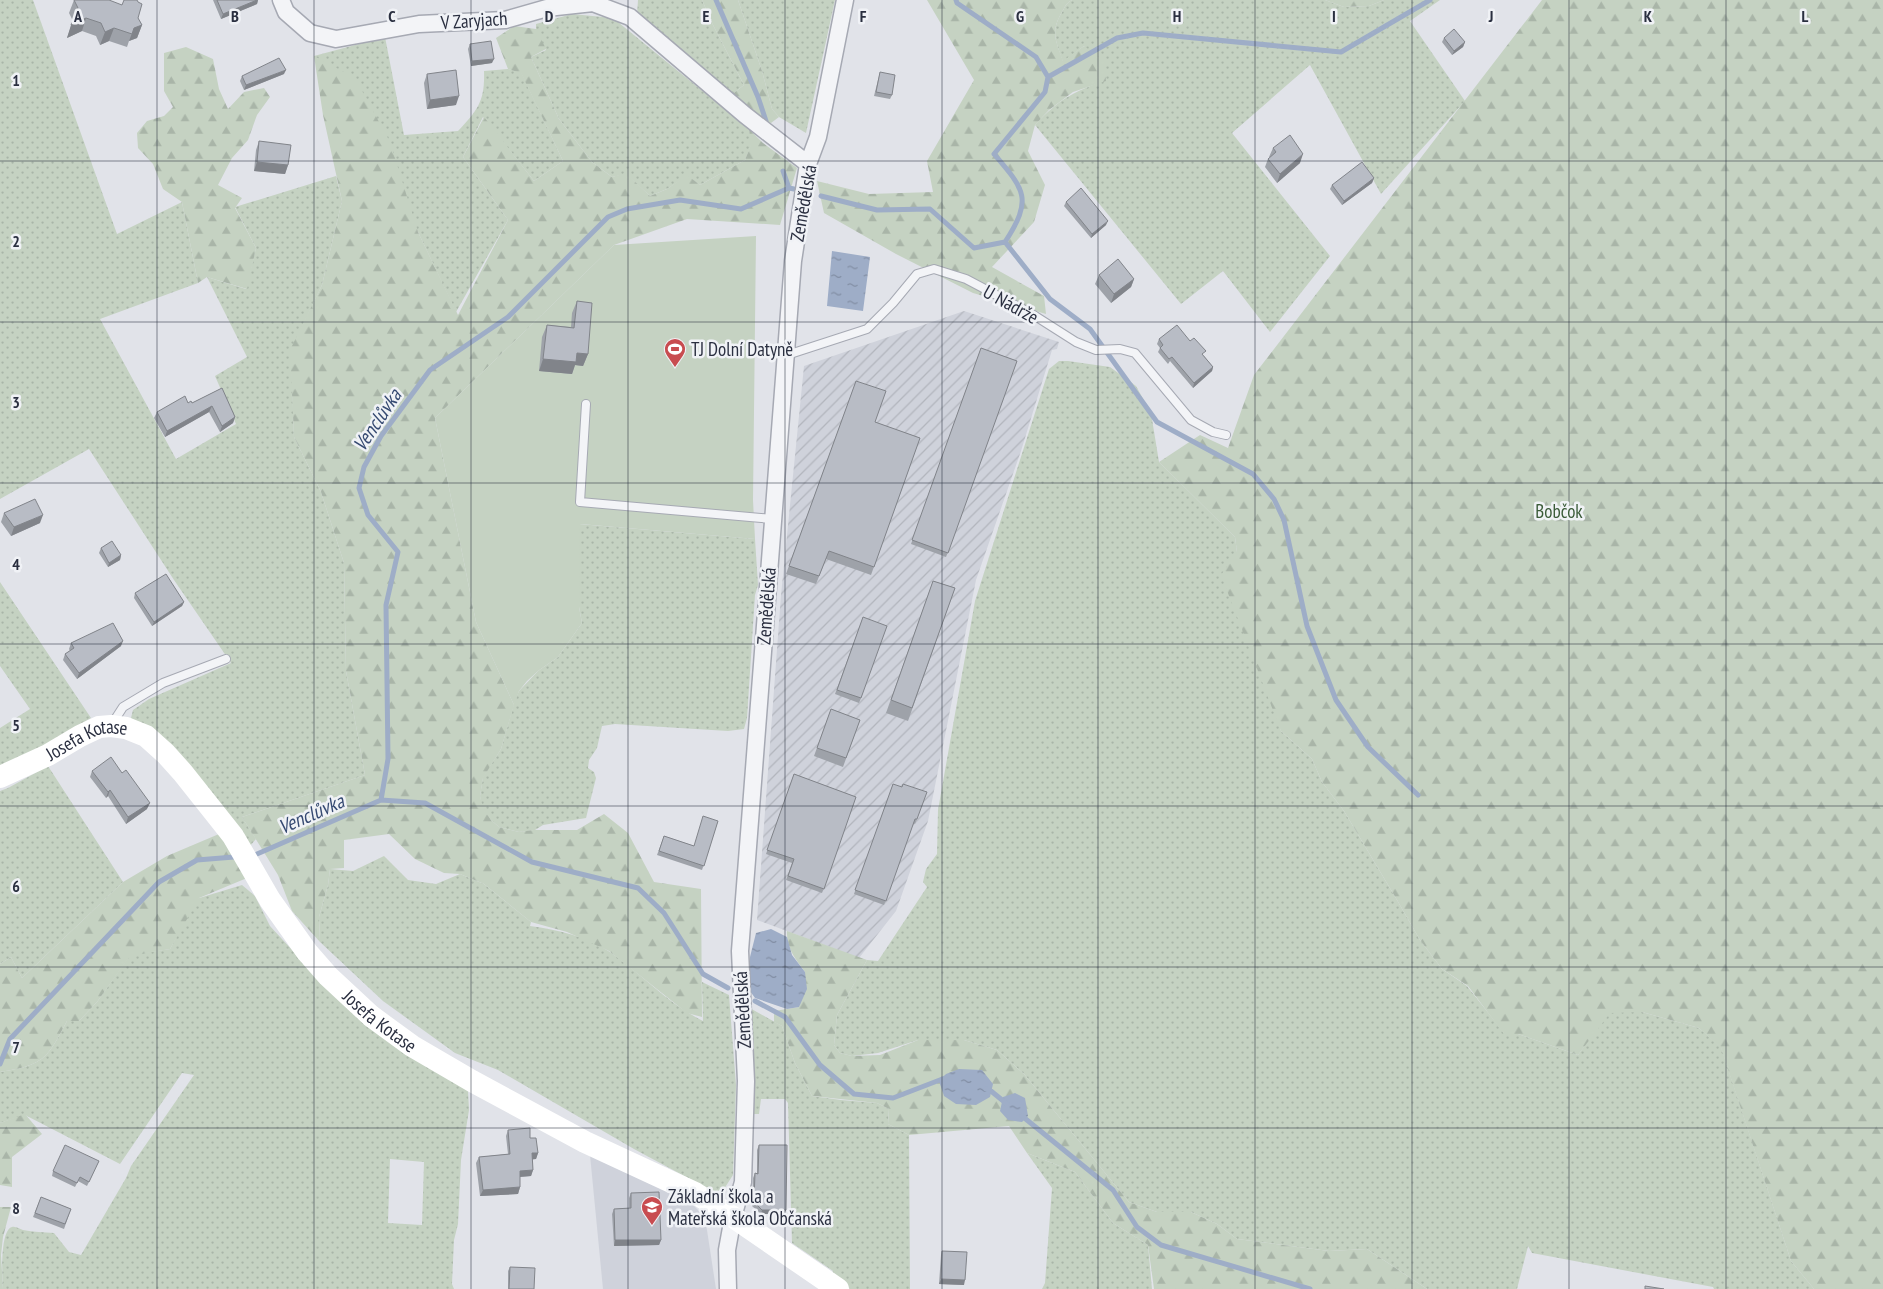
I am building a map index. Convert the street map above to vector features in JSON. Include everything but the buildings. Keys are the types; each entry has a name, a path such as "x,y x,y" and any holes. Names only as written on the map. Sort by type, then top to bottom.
{"street":[{"name":"V Zaryjach","path":"280,0 286,12 310,33 336,38 419,24 505,20 547,8 593,3 630,17 745,115 808,164"},
{"name":"Zemědělská","path":"728,1289 727,1250 733,1217 743,1182 746,1081 740,951 793,261 808,164 818,137 845,0"},
{"name":"Josefa Kotase","path":"0,777 48,755 99,727 126,728 146,736 166,754 233,836 270,900 307,952 328,976 372,1016 412,1046 472,1081 585,1142 695,1193 838,1289"}],"lane":[{"name":"U Nádrže","path":"787,355 867,329 893,303 917,274 934,269 966,279 1032,314 1076,342 1096,350 1120,349 1135,354 1191,420 1213,432 1226,435"},
{"path":"586,404 580,502 772,519"},
{"path":"110,726 122,707 163,683 226,659"}],"shaded area":[{"path":"964,311 1059,342 1057,349 1052,350 1021,451 976,580 928,821 896,911 859,958 757,920 781,595 804,366"},
{"name":"Základní škola a Mateřská škola Občanská","path":"590,1155 659,1187 694,1206 705,1217 716,1289 603,1289"}],"green space":[{"path":"0,0 33,0 117,234 182,202 198,283 100,319 176,459 236,424 215,376 247,357 207,277 246,289 256,248 235,207 336,176 342,201 322,285 291,350 294,437 321,492 344,563 346,671 365,775 242,817 256,839 249,847 131,718 133,710 149,699 231,663 174,580 89,449 0,499"},
{"path":"638,0 702,0 744,85 730,96 637,15"},
{"path":"702,0 738,0 762,71 772,109 779,117 771,123 748,113 730,96 744,85"},
{"path":"738,0 835,0 806,133 779,117 772,109 762,71"},
{"path":"927,0 1072,0 1067,4 1058,19 1055,31 1056,42 1063,61 1084,46 1104,61 1106,81 1073,92 1049,110 1035,125 1028,151 1045,185 1034,222 992,267 1044,296 1046,314 973,293 896,254 824,213 817,181 869,194 933,192 927,161 974,80"},
{"path":"1072,0 1325,0 1344,7 1369,6 1384,0 1440,0 1410,21 1465,101 1381,194 1310,65 1232,133 1330,256 1270,332 1223,271 1181,304 1035,125 1059,102 1084,88 1106,80 1084,46 1063,62 1056,42 1055,31 1058,19 1067,4"},
{"path":"1325,0 1384,0 1369,6 1344,7"},
{"name":"Bobčok","path":"1542,0 1883,0 1883,1289 1814,1289 1791,1261 1721,1048 1699,1028 1642,1012 1610,1013 1578,1055 1518,1034 1504,1034 1468,986 1442,969 1420,940 1344,811 1322,782 1312,759 1281,731 1221,575 1237,552 1235,537 1159,462 1200,435 1228,448 1254,375"},
{"path":"572,14 613,18 749,129 752,143 745,160 700,185 687,176 667,189 650,196 626,174 612,177 592,162 559,119 531,57 546,50 536,33 536,24"},
{"path":"514,26 536,29 546,49 531,57 559,119 592,162 612,177 626,173 650,196 667,189 687,175 700,185 745,160 751,144 749,129 763,143 797,168 780,225 687,219 614,245 435,418 476,622 514,705 501,749 483,778 480,796 483,809 499,827 519,832 533,830 577,830 604,814 628,833 654,882 701,889 702,1017 687,1013 609,951 567,932 531,922 484,884 460,874 444,873 415,859 389,834 344,840 344,868 330,869 328,885 319,917 320,942 292,911 278,875 242,817 365,775 346,671 344,563 321,492 294,437 290,350 322,285 342,201 323,115 314,56 355,78 390,142 418,232 458,315 508,220 463,157 484,117 534,181 563,161 521,73 508,69 496,38"},
{"path":"385,37 404,135 458,131 471,117 479,104 483,90 484,71 508,69 521,72 563,161 534,181 483,117 463,157 508,220 456,312 418,232 314,56"},
{"path":"186,47 213,59 219,89 228,109 244,92 264,88 270,97 257,115 248,140 232,158 218,185 242,198 235,208 256,248 247,289 207,277 198,283 182,202 163,189 153,164 138,148 137,133 147,121 164,116 173,107 164,91 164,53"},
{"path":"756,236 753,500 755,539 580,524 579,607 582,623 558,657 527,681 519,691 514,705 476,622 435,418 614,245"},
{"path":"1059,361 1110,367 1136,386 1151,413 1159,462 1235,537 1237,552 1281,731 1312,759 1322,782 1344,811 1420,940 1442,969 1467,986 1505,1034 1518,1034 1578,1055 1609,1012 1642,1012 1699,1028 1721,1047 1791,1261 1814,1289 1714,1289 1713,1287 1532,1253 1528,1246 1517,1289 1427,1289 1367,1249 1329,1251 1237,1239 1217,1224 1191,1212 1157,1212 1129,1202 1024,1074 997,1050 964,1040 918,1040 878,1053 852,1056 840,1053 834,1045 837,1015 867,960 878,961 927,887 923,882 926,869 937,854 938,810 975,601 1049,369"},
{"path":"579,524 755,539 758,585 755,595 747,718 744,729 728,731 615,724 602,726 597,748 589,760 588,768 594,772 596,778 586,818 543,825 535,830 519,832 499,827 482,809 480,796 483,777 501,749 519,691 538,671 558,657 582,623 579,607"},
{"path":"0,582 91,718 30,754 0,768 0,728 30,709 0,666"},
{"path":"48,766 123,882 22,978 11,957 0,964 0,791"},
{"path":"219,834 247,878 199,898 170,949 130,956 97,1002 79,1021 67,1021 49,1052 42,1058 26,1066 0,1072 0,964 11,957 22,978 123,882 167,856"},
{"path":"384,856 408,880 436,884 460,874 484,884 531,922 530,926 572,934 601,946 678,1006 703,1021 702,982 729,995 736,1085 733,1175 724,1189 714,1192 634,1149 498,1070 455,1053 383,1001 320,942 319,917 328,885 330,869 353,871"},
{"path":"242,885 255,896 270,926 317,977 468,1091 469,1110 461,1160 458,1224 454,1240 452,1284 454,1289 3,1289 2,1264 5,1236 8,1230 15,1227 27,1231 54,1233 69,1252 81,1255 126,1178 131,1166 194,1075 182,1073 120,1164 25,1115 0,1123 0,1072 26,1066 43,1058 49,1052 67,1021 79,1021 97,1002 130,955 170,949 196,899","holes":["390,1159 424,1162 422,1225 388,1223"]},
{"path":"787,931 867,960 837,1015 834,1045 840,1053 852,1056 880,1055 918,1040 964,1040 997,1050 1024,1074 1129,1202 1157,1212 1191,1212 1217,1224 1237,1239 1329,1251 1367,1249 1427,1289 1154,1289 1148,1245 1113,1223 1075,1172 1027,1153 1009,1126 909,1135 888,1124 889,1109 877,1103 812,1096 795,1063 782,1026 774,1022 774,1011 799,1007 805,972 790,948"},
{"path":"748,1007 782,1026 795,1063 812,1096 877,1103 889,1109 888,1124 909,1135 910,1289 850,1289 831,1276 833,1271 792,1243 788,1103 785,1099 761,1099 759,1114 753,1114"},
{"path":"25,1114 42,1134 12,1157 12,1187 0,1185 0,1123"},
{"path":"1027,1153 1075,1172 1113,1223 1148,1245 1152,1289 1042,1289 1045,1283 1052,1188"},
{"path":"0,1207 11,1207 3,1237 1,1255 3,1289 0,1289"}],"water":[{"path":"832,251 870,257 863,311 827,306"},
{"path":"771,929 787,937 792,955 805,972 807,989 799,1007 787,1009 755,998 750,991 750,957 756,933"},
{"path":"959,1069 982,1070 993,1084 990,1097 976,1105 956,1104 944,1096 939,1081 946,1074"},
{"path":"1015,1093 1025,1098 1028,1116 1022,1122 1008,1120 1000,1111 1003,1097"}],"waterway":[{"path":"716,0 758,97 766,121"},
{"name":"Venclůvka","path":"821,196 877,210 930,209 974,248 1005,242 1019,215 1022,195 1013,177 994,154 1045,92 1048,77 1036,57 957,3 956,0"},
{"path":"1048,77 1117,38 1143,33 1341,52 1430,0"},
{"path":"783,171 789,188"},
{"name":"Venclůvka","path":"257,854 381,800 388,759 386,605 398,552 368,515 359,488 364,467 381,436 430,370 508,317 608,217 627,209 680,200 741,209 789,188 794,189"},
{"path":"1005,242 1050,299 1090,329 1157,422 1253,474 1274,499 1284,520 1307,626 1336,700 1368,747 1418,795"},
{"path":"381,800 425,803 532,862 638,888 664,913 703,974 728,988"},
{"name":"Venclůvka","path":"0,1064 10,1039 159,882 197,860 234,857"},
{"path":"755,1001 785,1017 820,1065 854,1094 893,1098 945,1078"},
{"path":"986,1089 1007,1104"},
{"path":"1022,1116 1113,1190 1137,1227 1161,1245 1310,1289"}],"place":[{"name":"TJ Dolní Datyně","path":"675,368"},
{"name":"Základní škola a Mateřská škola Občanská","path":"652,1226"}]}
